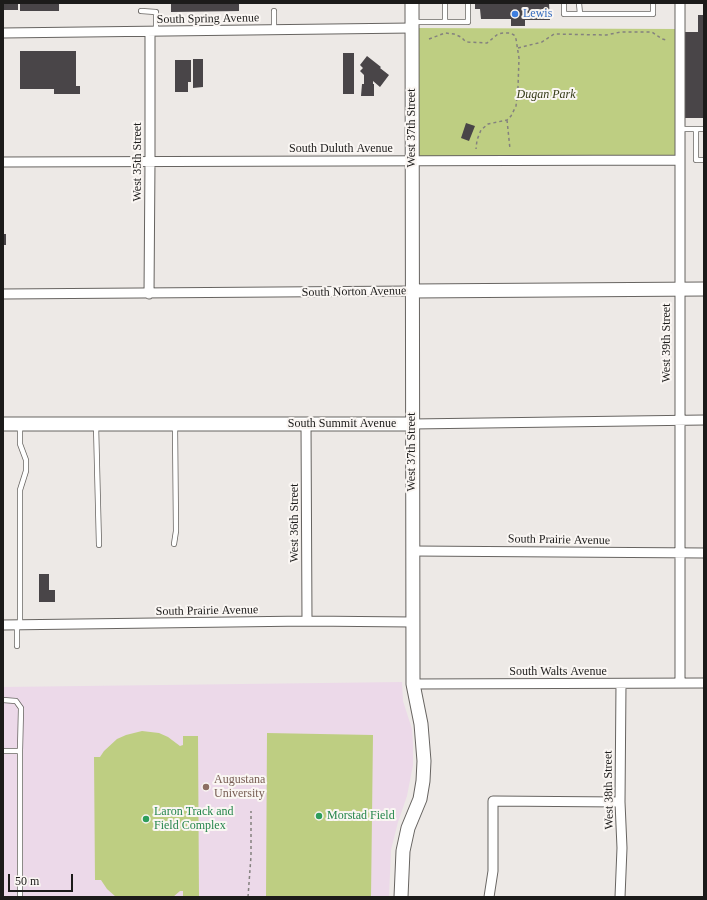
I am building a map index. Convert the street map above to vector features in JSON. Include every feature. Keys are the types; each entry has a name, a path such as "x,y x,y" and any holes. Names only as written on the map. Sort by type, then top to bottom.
{"street":[{"name":"West 37th Street","path":"401,897 403,851 408,828 420,799 424,761 421,724 413,684 412,622 412,3"},
{"name":"West 39th Street","path":"680,3 680,683"},
{"name":"South Spring Avenue","path":"3,33 274,30 412,25"},
{"name":"West 35th Street","path":"149,294 153,32"},
{"name":"South Duluth Avenue","path":"3,162 679,160"},
{"name":"South Norton Avenue","path":"3,294 704,289"},
{"name":"South Summit Avenue","path":"3,424 412,424 704,420"},
{"name":"West 36th Street","path":"306,424 307,621"},
{"name":"South Prairie Avenue","path":"413,551 704,553"},
{"name":"South Prairie Avenue","path":"3,625 307,621 412,622"},
{"name":"South Walts Avenue","path":"413,684 704,683"},
{"name":"West 38th Street","path":"620,897 622,848 620,802 621,684"},
{"path":"489,897 493,871 493,801 620,802"}],"lane":[{"path":"445,3 445,22"},
{"path":"412,25 445,22 468,22 468,3"},
{"path":"564,3 564,14 653,14 653,3"},
{"path":"579,3 580,14"},
{"path":"141,11 156,12 153,32"},
{"path":"274,11 274,30"},
{"path":"679,129 704,129"},
{"path":"696,129 696,160 704,160"},
{"path":"17,646 19,625 20,490 26,471 26,460 20,444 20,424"},
{"path":"96,424 99,545"},
{"path":"174,544 176,531 175,424"},
{"path":"3,700 16,701 21,708 20,897"},
{"path":"3,751 20,751"}],"path":[{"path":"518,48 542,42 554,34 606,35 621,32 652,32 666,40"},
{"path":"429,39 445,33 454,34 461,37 465,42 487,42 498,34 510,33 514,35 518,48 518,87 516,106 511,116 507,120 488,124 481,130 477,140 476,149"},
{"path":"507,120 510,149"},
{"path":"248,897 251,856 251,811"}],"shaded area":[{"name":"Augustana University","path":"402,682 403,701 412,729 413,765 407,796 398,822 391,850 389,897 3,897 3,687"}],"green space":[{"name":"Dugan Park","path":"412,28 680,29 679,160 412,161"},
{"name":"Laron Track and Field Complex","path":"142,731 159,733 168,737 180,746 183,745 183,736 198,736 199,897 183,897 183,891 180,891 173,897 116,897 107,889 101,880 95,880 94,757 100,757 104,751 117,739"},
{"name":"Morstad Field","path":"267,733 373,735 371,897 266,897"}],"building":[{"path":"3,3 18,3 18,10 3,10"},
{"path":"20,3 59,3 59,11 20,11"},
{"path":"171,3 239,3 239,11 171,12"},
{"name":"Lewis","path":"475,3 549,3 550,20 525,20 525,26 511,26 511,19 481,19 480,9 475,9"},
{"path":"698,15 704,15 704,118 684,118 684,32 698,32"},
{"path":"20,51 76,51 76,86 80,86 80,94 54,94 54,89 20,89"},
{"path":"343,53 354,53 354,94 343,94"},
{"path":"367,56 389,75 380,87 373,81 374,96 361,96 362,84 364,84 364,75 360,71 363,68 360,65"},
{"path":"193,59 203,59 203,87 193,88"},
{"path":"175,60 191,60 191,82 188,82 188,92 175,92"},
{"path":"466,123 475,126 469,141 461,138"},
{"path":"3,234 6,234 6,245 3,245"},
{"path":"39,574 49,574 49,590 55,590 55,602 39,602"}],"place":[{"name":"Lewis","path":"515,14"},
{"name":"Augustana University","path":"206,787"},
{"name":"Morstad Field","path":"319,816"},
{"name":"Laron Track and Field Complex","path":"146,819"}]}
